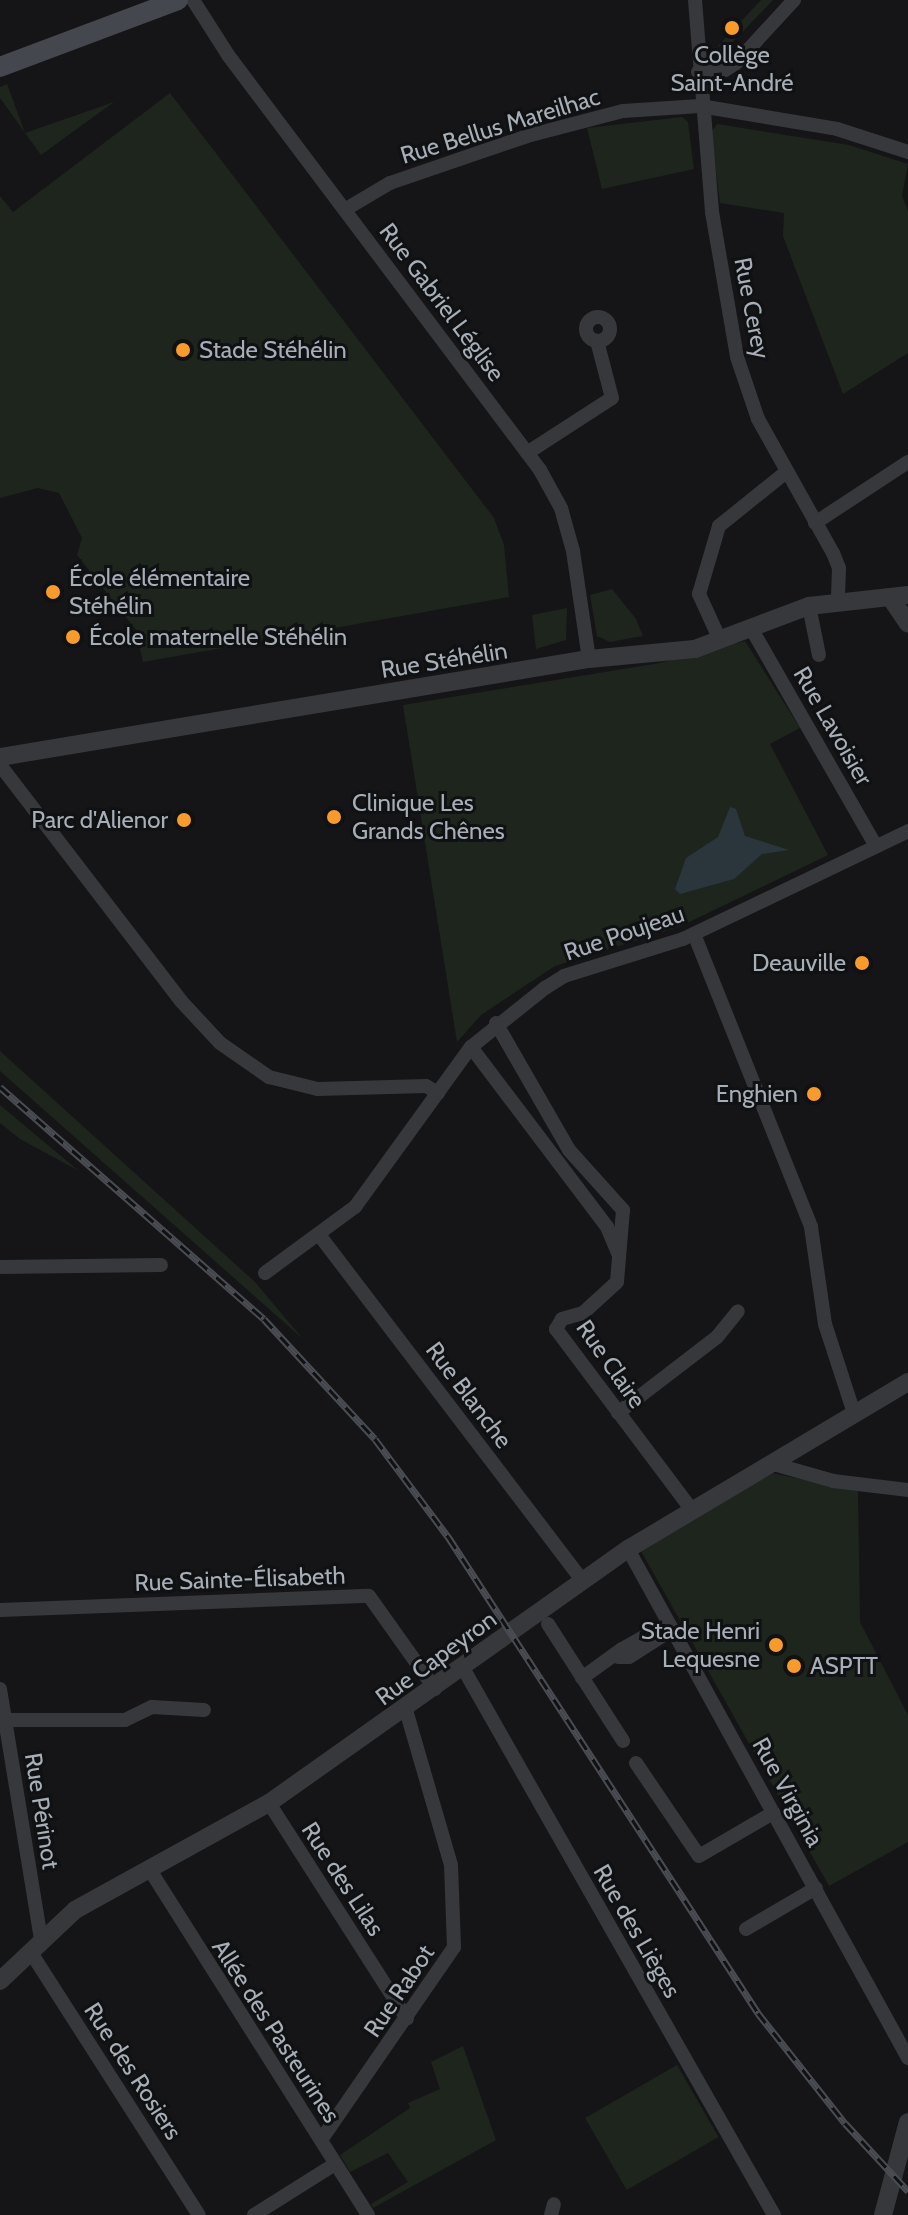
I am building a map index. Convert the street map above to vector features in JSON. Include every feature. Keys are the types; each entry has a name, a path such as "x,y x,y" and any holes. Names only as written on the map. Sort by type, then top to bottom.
{"main road":[{"path":"0,67 178,0"}],"street":[{"name":"Rue Gabriel Léglise","path":"193,0 228,55 527,453 561,508 589,659"},
{"name":"Rue Cerey","path":"695,0 700,106 713,224 737,357 751,403 785,473 839,568 838,603"},
{"path":"698,72 725,70 736,63 794,0"},
{"name":"Rue Bellus Mareilhac","path":"346,209 390,183 527,136 623,111 700,106 825,127 908,152"},
{"path":"527,453 612,398 597,341"},
{"path":"815,523 908,462"},
{"path":"720,640 699,594 719,526 785,473"},
{"path":"908,582 899,596 908,624"},
{"name":"Rue Stéhélin","path":"0,757 589,659 653,655 720,640 809,606 899,596"},
{"path":"809,606 819,655"},
{"name":"Rue Lavoisier","path":"751,628 876,846"},
{"path":"0,765 181,1001 220,1043 269,1077 318,1089 426,1086 438,1093"},
{"name":"Rue Poujeau","path":"265,1273 320,1236 371,1190 471,1047 496,1023 564,976 694,934 908,831"},
{"path":"694,934 811,1227 825,1324 854,1413"},
{"name":"Rue Claire","path":"496,1023 569,1150 623,1210 620,1276 612,1290 572,1320 562,1319 556,1329 692,1510"},
{"path":"471,1047 607,1227 619,1257"},
{"path":"555,1160 569,1150"},
{"name":"Rue Blanche","path":"320,1236 582,1580"},
{"path":"0,1267 161,1265"},
{"path":"618,1413 717,1337 738,1311"},
{"name":"Rue Capeyron","path":"0,1981 75,1910 269,1803 406,1710 628,1549 908,1382"},
{"path":"770,1463 833,1481 908,1490"},
{"name":"Rue Virginia","path":"628,1549 908,2058"},
{"name":"Rue Sainte-Élisabeth","path":"0,1610 369,1596 435,1689"},
{"path":"548,1624 623,1741"},
{"path":"582,1678 618,1657 629,1657 673,1629"},
{"name":"Rue des Lièges","path":"463,1668 774,2215"},
{"name":"Rue Périnot","path":"0,1689 5,1720 6,1773 35,1945"},
{"path":"5,1720 125,1720 152,1707 204,1710"},
{"name":"Rue Rabot","path":"321,2140 449,1960 456,1937 451,1865 406,1710"},
{"path":"636,1763 699,1856 773,1813"},
{"name":"Rue des Lilas","path":"269,1803 407,2019"},
{"name":"Allée des Pasteurines","path":"150,1870 368,2215"},
{"path":"746,1929 816,1888"},
{"name":"Rue des Rosiers","path":"35,1945 199,2215"},
{"path":"883,2215 908,2122"},
{"path":"254,2215 335,2164"}],"shaded area":[{"path":"761,0 773,0 727,48 718,46"},
{"path":"7,84 25,133 0,98 0,87"},
{"name":"Stade Stéhélin","path":"170,93 494,518 504,545 509,597 143,662 136,630 77,555 82,538 59,493 38,488 0,498 0,196 13,212"},
{"path":"114,102 41,155 25,133"},
{"path":"682,117 688,122 694,169 602,189 587,128"},
{"path":"717,124 849,145 908,164 902,196 908,211 908,353 843,394 783,236 784,213 720,203 711,132"},
{"path":"612,589 636,619 643,636 610,642 597,636 590,595"},
{"path":"567,608 566,640 536,649 532,615"},
{"path":"745,641 800,728 770,744 828,855 681,926 555,966 481,1015 457,1042 403,705 660,663"},
{"path":"730,807 736,809 745,836 789,850 762,854 734,879 680,894 675,889 686,858 718,837"},
{"path":"0,1051 255,1282 303,1339 0,1071"},
{"path":"0,1105 79,1171 20,1139 0,1123"},
{"name":"ASPTT","path":"772,1473 858,1491 860,1622 908,1715 908,1842 829,1886 641,1551"},
{"path":"463,2046 496,2140 373,2208 371,2204 408,2182 388,2153 350,2172 340,2155 410,2108 408,2103 440,2089 431,2062"},
{"path":"677,2065 718,2137 627,2190 585,2118"}],"railway":[{"path":"0,1087 264,1319 375,1439 449,1538 758,2013 845,2123 908,2191"}],"place":[{"name":"Collège Saint-André","path":"732,28"},
{"name":"Stade Stéhélin","path":"183,350"},
{"name":"École élémentaire Stéhélin","path":"53,592"},
{"name":"École maternelle Stéhélin","path":"73,637"},
{"name":"Clinique Les Grands Chênes","path":"334,817"},
{"name":"Parc d'Alienor","path":"184,820"},
{"name":"Deauville","path":"862,963"},
{"name":"Enghien","path":"814,1094"},
{"name":"Stade Henri Lequesne","path":"776,1645"},
{"name":"ASPTT","path":"794,1666"}]}
